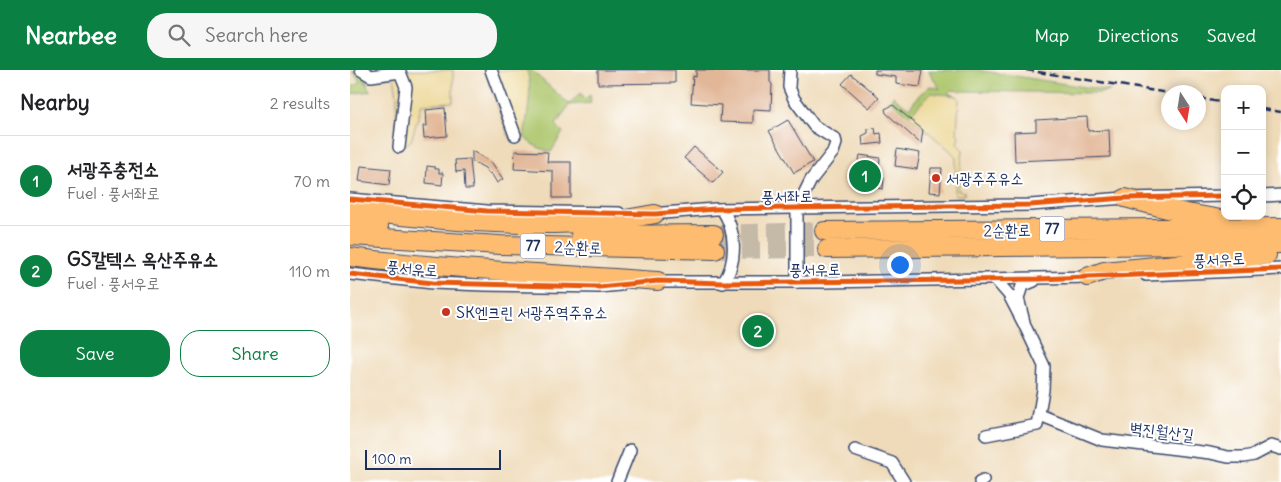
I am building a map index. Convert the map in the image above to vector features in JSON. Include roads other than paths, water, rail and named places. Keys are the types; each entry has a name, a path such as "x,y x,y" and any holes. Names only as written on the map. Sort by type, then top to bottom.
{"highway":[{"path":"1126,198 1204,217 1281,227"},
{"path":"350,210 471,223 509,224 600,222 655,214"},
{"name":"2순환로","path":"350,224 479,233 575,235 715,242 500,245 350,236"},
{"name":"2순환로","path":"824,231 1281,227"},
{"name":"2순환로","path":"827,249 1281,244"},
{"path":"1087,277 1104,271 1281,253"},
{"path":"350,257 415,265 658,281"}],"street":[{"path":"361,70 370,76 401,71 406,88 399,147"},
{"path":"492,70 515,135"},
{"path":"790,70 789,87 794,99 814,126 834,139 836,143 833,152 811,180 797,208 797,282"},
{"path":"1266,196 1281,195"},
{"name":"풍서좌로","path":"350,199 487,211 655,214 722,209 1030,205 1126,198 1221,196"},
{"path":"722,209 732,226 733,260 730,271 722,282"},
{"name":"풍서우로","path":"350,274 433,283 599,287 658,281 797,282 1039,279 1281,269"},
{"path":"986,434 1037,425 1040,415 1044,366 1009,295 995,279"},
{"path":"1025,326 1018,304 1019,291 1026,283 1039,279"},
{"name":"벽진월산길","path":"1040,415 1102,440 1210,453 1228,457 1254,455 1271,446 1281,450"},
{"path":"618,482 630,450"},
{"path":"855,450 892,463 904,482"}],"tunnel":[{"path":"714,234 824,231"},
{"path":"715,250 827,249"}],"railway":[{"path":"1026,70 1161,92"},
{"path":"1206,99 1221,102"},
{"path":"1266,110 1281,112"}],"place":[{"name":"서광주충전소","path":"865,176"},
{"name":"서광주주유소","path":"936,178"},
{"name":"SK엔크린 서광주역주유소","path":"446,312"},
{"name":"GS칼텍스 옥산주유소","path":"758,331"}]}
